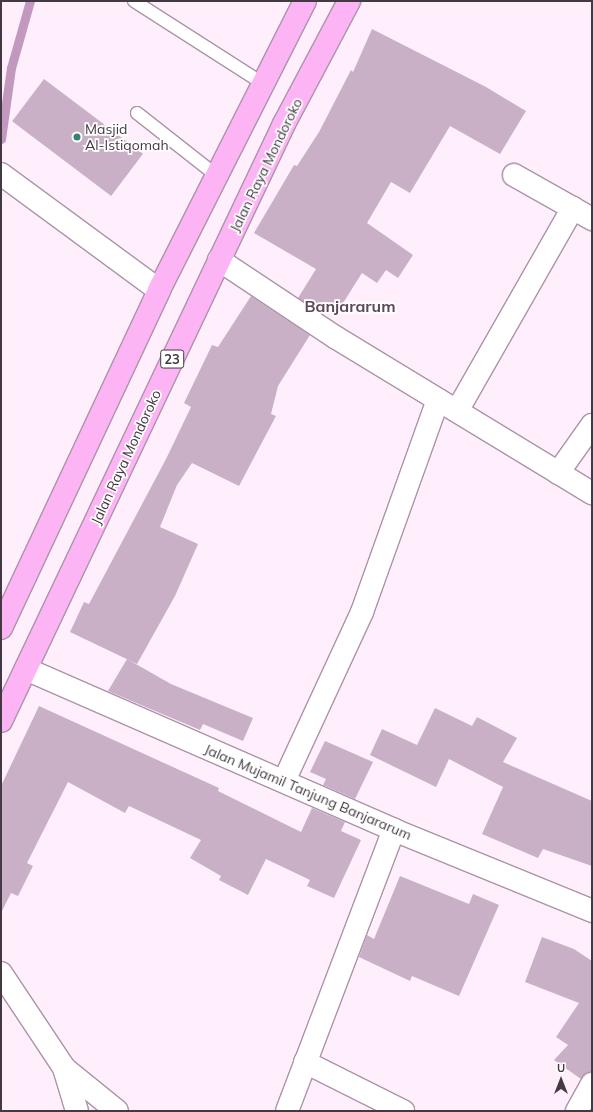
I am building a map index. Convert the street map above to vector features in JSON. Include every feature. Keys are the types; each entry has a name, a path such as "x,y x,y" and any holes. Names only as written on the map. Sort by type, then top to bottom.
{"highway":[{"path":"1,628 159,290 305,1"},
{"name":"Jalan Raya Mondoroko","path":"1,721 219,260 349,1"}],"street":[{"path":"1,174 31,198 159,290"},
{"path":"514,175 592,219"},
{"path":"457,411 573,208"},
{"path":"219,260 438,400 592,493"},
{"path":"284,781 362,612 438,400"},
{"path":"558,473 592,425"},
{"name":"Jalan Mujamil Tanjung Banjararum","path":"26,669 394,830 592,911"},
{"path":"287,1111 394,830"},
{"path":"1,973 64,1068 78,1111"},
{"path":"305,1062 403,1111"},
{"path":"64,1068 117,1111"},
{"path":"576,1111 592,1084"}],"lane":[{"path":"134,1 264,84"},
{"path":"137,113 217,176"}],"building":[{"path":"372,29 486,87 526,111 500,154 450,126 410,193 391,182 367,223 413,255 398,278 386,270 377,283 362,273 338,311 329,305 323,314 298,298 316,269 254,233 294,165 297,166 319,132 351,70 353,72"},
{"name":"Masjid Al-Istiqomah","path":"44,79 143,154 111,196 12,121"},
{"path":"251,296 310,335 278,386 271,414 276,416 239,486 192,463 177,485 160,527 198,544 175,596 137,664 70,632 84,602 89,604 166,459 191,407 184,403 212,345 218,347"},
{"path":"127,659 171,684 253,718 243,741 203,724 200,730 108,691"},
{"path":"39,706 219,788 218,791 301,832 312,808 345,822 341,831 361,840 334,898 307,886 310,880 266,859 248,895 219,880 221,876 190,858 201,840 129,806 125,813 68,782 27,863 33,866 18,896 11,893 1,913 1,786"},
{"path":"435,708 472,726 477,717 517,738 503,762 592,801 592,866 543,849 538,858 482,834 503,787 449,759 436,787 370,755 382,729 417,745"},
{"path":"325,741 373,762 355,799 323,785 326,779 310,772"},
{"path":"400,876 469,904 473,894 499,905 459,996 412,976 410,981 359,957 367,935 374,939"},
{"path":"542,937 574,949 592,961 592,1072 581,1079 554,1060 568,1045 556,1037 579,1003 525,982"}],"waterway":[{"path":"1,139 11,68 30,1"}],"place":[{"name":"Masjid Al-Istiqomah","path":"77,137"}],"district":[{"name":"Banjararum","path":"350,306"}]}
